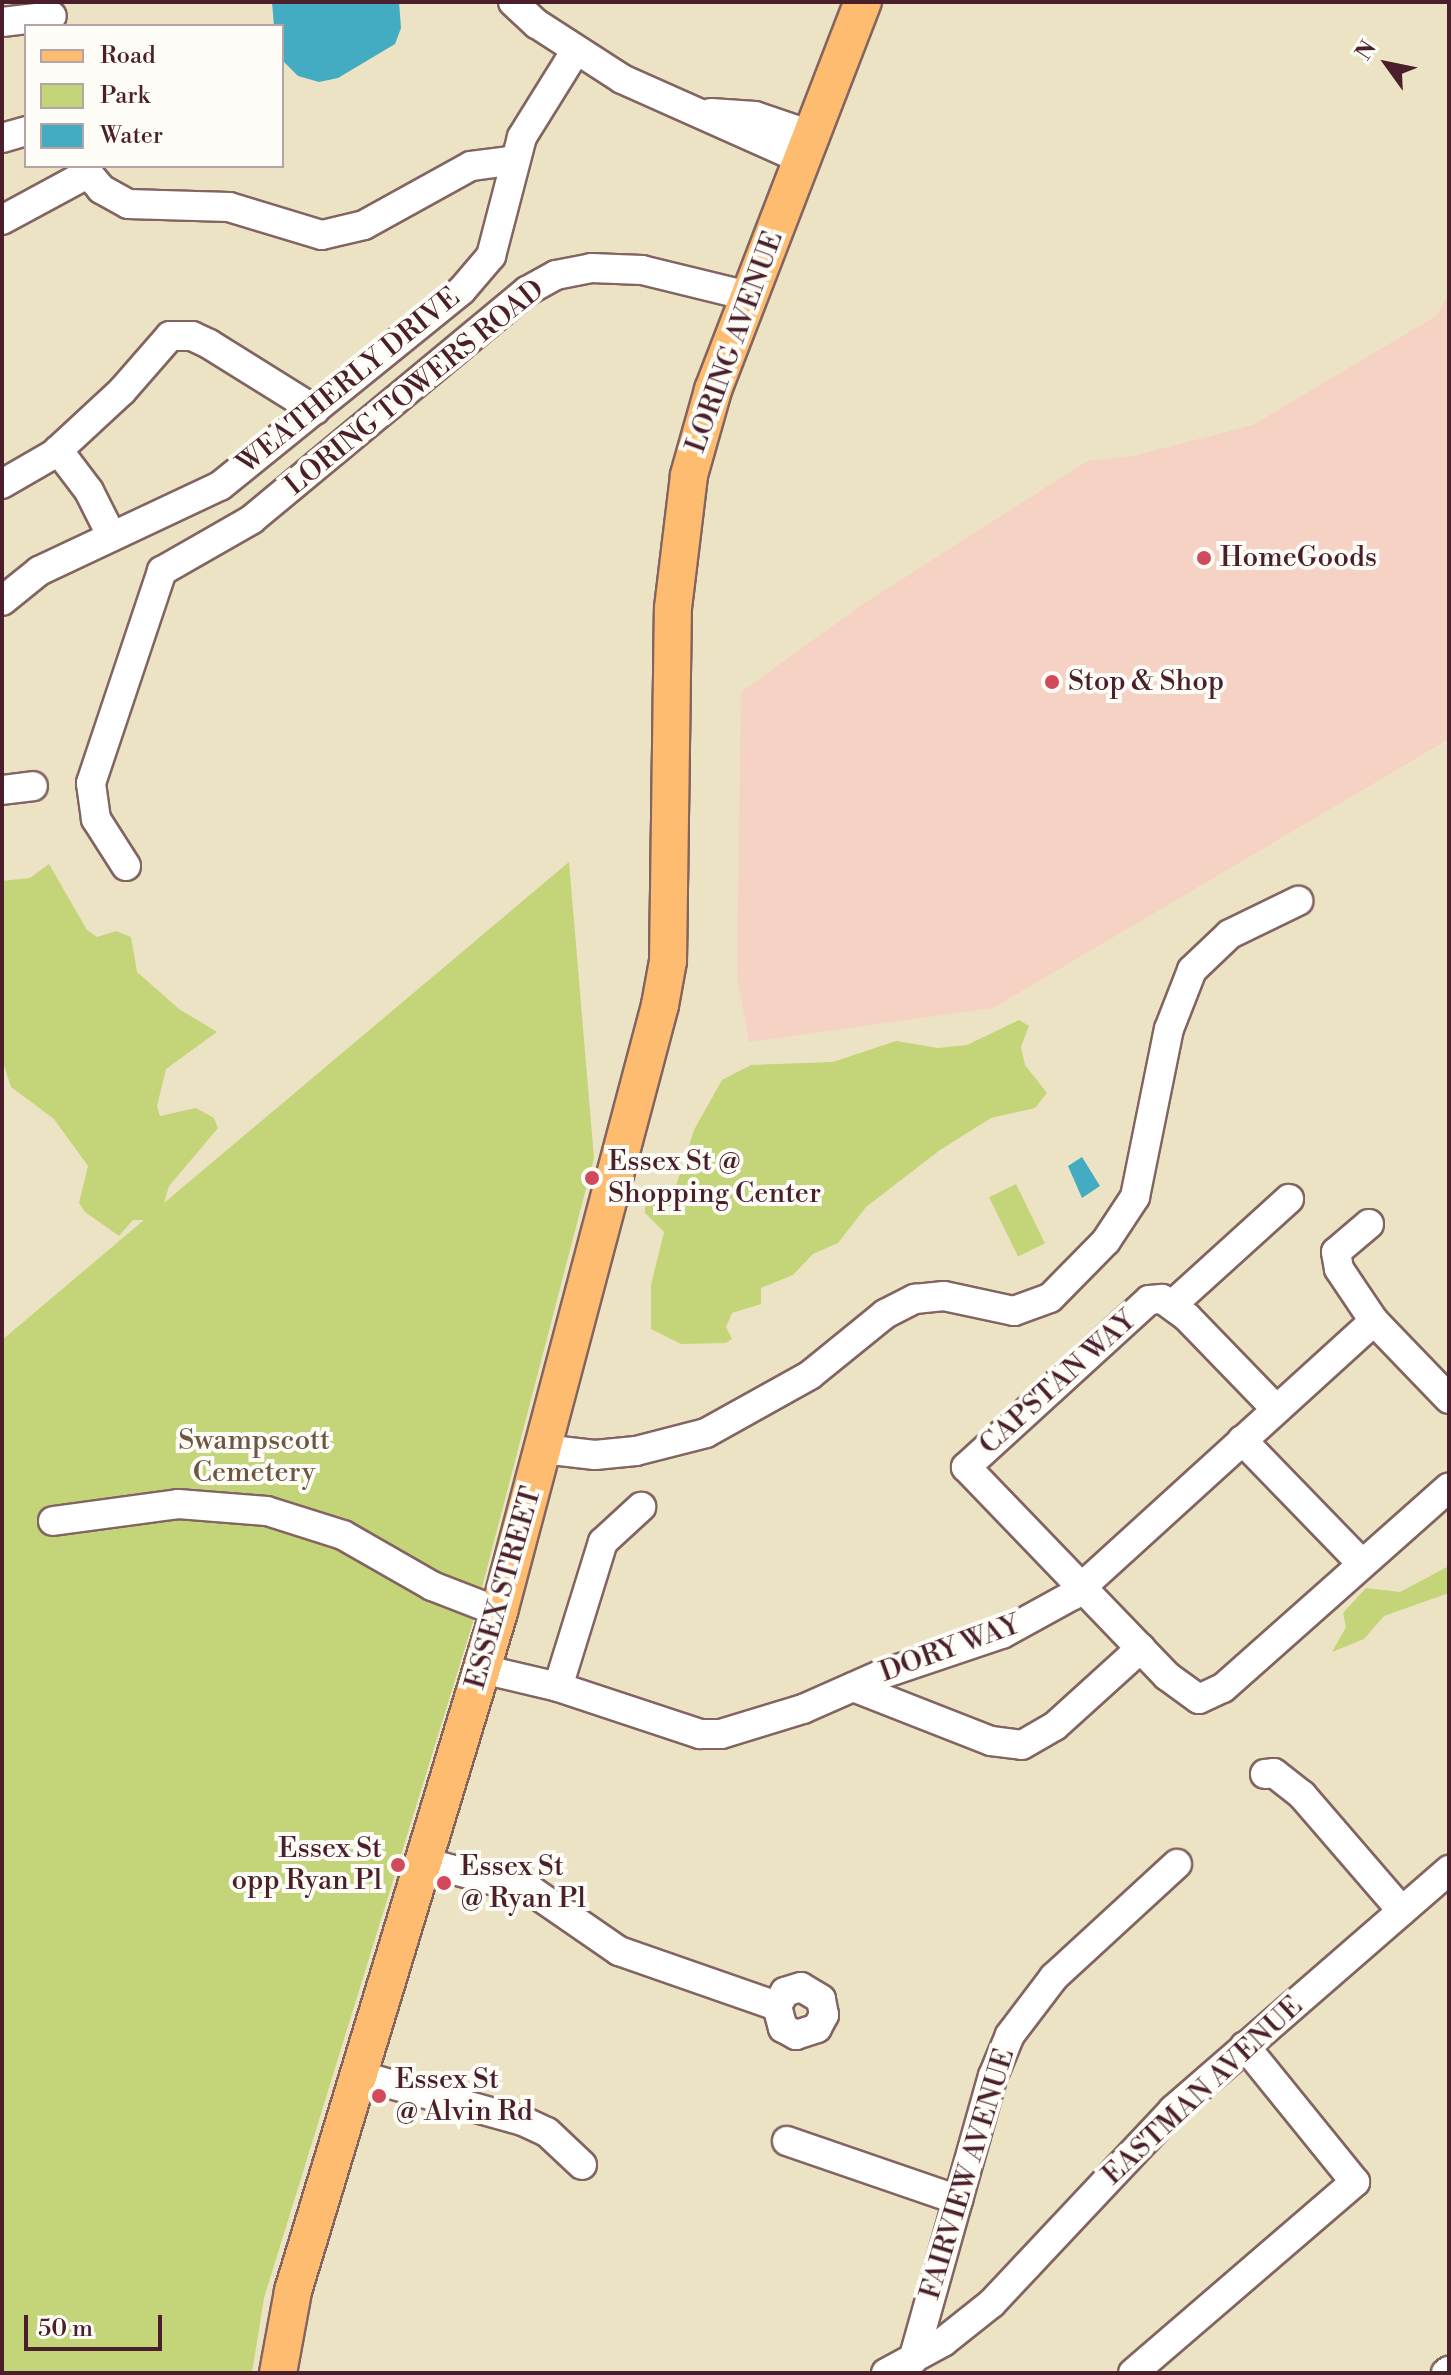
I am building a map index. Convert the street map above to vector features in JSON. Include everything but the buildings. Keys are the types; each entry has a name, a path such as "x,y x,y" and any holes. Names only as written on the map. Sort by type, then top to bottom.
{"main road":[{"name":"LORING AVENUE","path":"674,792 673,608 685,499 713,390 863,2"},
{"name":"ESSEX STREET","path":"278,2373 293,2291 499,1612 663,991 668,961 674,792"}],"street":[{"path":"513,2 575,52 645,92 707,113 744,135 807,147"},
{"path":"2,22 54,15"},
{"name":"WEATHERLY DRIVE","path":"2,601 39,571 207,494 315,410 486,265 531,117 575,52"},
{"path":"2,138 24,132"},
{"path":"2,220 84,170 128,204 229,207 322,235 364,225 471,166 516,160"},
{"name":"LORING TOWERS ROAD","path":"126,866 96,819 91,783 155,581 171,564 234,532 527,291 556,275 591,268 642,270 749,296"},
{"path":"2,484 37,468 122,391 161,341 181,334 256,370 315,410"},
{"path":"58,450 89,491 112,537"},
{"path":"2,790 33,786"},
{"path":"543,1449 595,1455 636,1451 706,1433 810,1375 885,1314 915,1299 944,1296 1014,1311 1050,1298 1106,1241 1135,1197 1169,1029 1192,970 1230,934 1298,901"},
{"path":"1276,1409 1172,1305 1289,1199"},
{"path":"1369,1224 1336,1252 1336,1261 1374,1321 1449,1399"},
{"name":"CAPSTAN WAY","path":"1084,1585 966,1467 1149,1300 1172,1305"},
{"name":"DORY WAY","path":"482,1669 558,1687 700,1734 721,1734 803,1709 853,1687 1002,1634 1084,1585 1374,1321"},
{"path":"1242,1440 1361,1563"},
{"path":"1084,1585 1179,1686 1199,1699 1210,1698 1449,1487"},
{"path":"53,1521 178,1504 267,1511 329,1529 432,1586 499,1612"},
{"path":"558,1687 603,1542 641,1507"},
{"path":"853,1687 991,1741 1022,1745 1055,1726 1141,1648"},
{"path":"1265,1774 1274,1773 1302,1795 1402,1911"},
{"path":"424,1862 516,1884 619,1951 777,2006"},
{"name":"FAIRVIEW AVENUE","path":"913,2360 993,2076 1020,2017 1054,1977 1177,1864"},
{"name":"EASTMAN AVENUE","path":"886,2373 913,2360 992,2303 1122,2161 1245,2046 1449,1870"},
{"path":"1133,2373 1355,2182 1245,2046"},
{"path":"358,2075 523,2121 547,2132 582,2165"},
{"path":"787,2141 958,2200"}],"shaded area":[{"path":"1449,293 1449,739 993,1008 749,1042 737,975 741,692 863,604 1087,461 1133,456 1253,425 1436,316"}],"green space":[{"name":"Swampscott Cemetery","path":"569,862 594,1158 473,1622 264,2298 252,2373 2,2373 2,1340 144,1220 133,1220 119,1236 85,1212 79,1203 88,1166 54,1119 11,1087 2,1059 2,881 30,878 49,864 87,930 97,937 116,931 131,937 137,972 179,1009 217,1032 166,1069 157,1106 160,1116 196,1108 214,1118 218,1128 169,1186 164,1203"},
{"path":"1019,1020 1029,1026 1021,1047 1025,1065 1047,1093 1035,1108 991,1118 940,1150 866,1207 838,1243 813,1254 793,1275 761,1288 761,1304 732,1313 726,1327 732,1339 726,1343 681,1344 651,1329 651,1285 664,1232 645,1213 645,1207 674,1192 694,1130 722,1080 751,1065 833,1062 896,1041 938,1048 967,1045"},
{"path":"1016,1184 1045,1243 1018,1256 989,1197"},
{"path":"1449,1566 1449,1593 1384,1616 1364,1639 1332,1652 1346,1627 1343,1613 1366,1588 1400,1592"}],"water":[{"path":"272,2 399,2 401,28 395,44 338,78 319,82 298,76 284,62 284,24 274,24"},
{"path":"1082,1157 1100,1186 1082,1198 1068,1166"}],"place":[{"name":"HomeGoods","path":"1204,558"},
{"name":"Stop & Shop","path":"1052,682"},
{"name":"Essex St @ Shopping Center","path":"592,1178"},
{"name":"Essex St opp Ryan Pl","path":"398,1865"},
{"name":"Essex St @ Ryan Pl","path":"444,1883"},
{"name":"Essex St @ Alvin Rd","path":"379,2096"}]}
